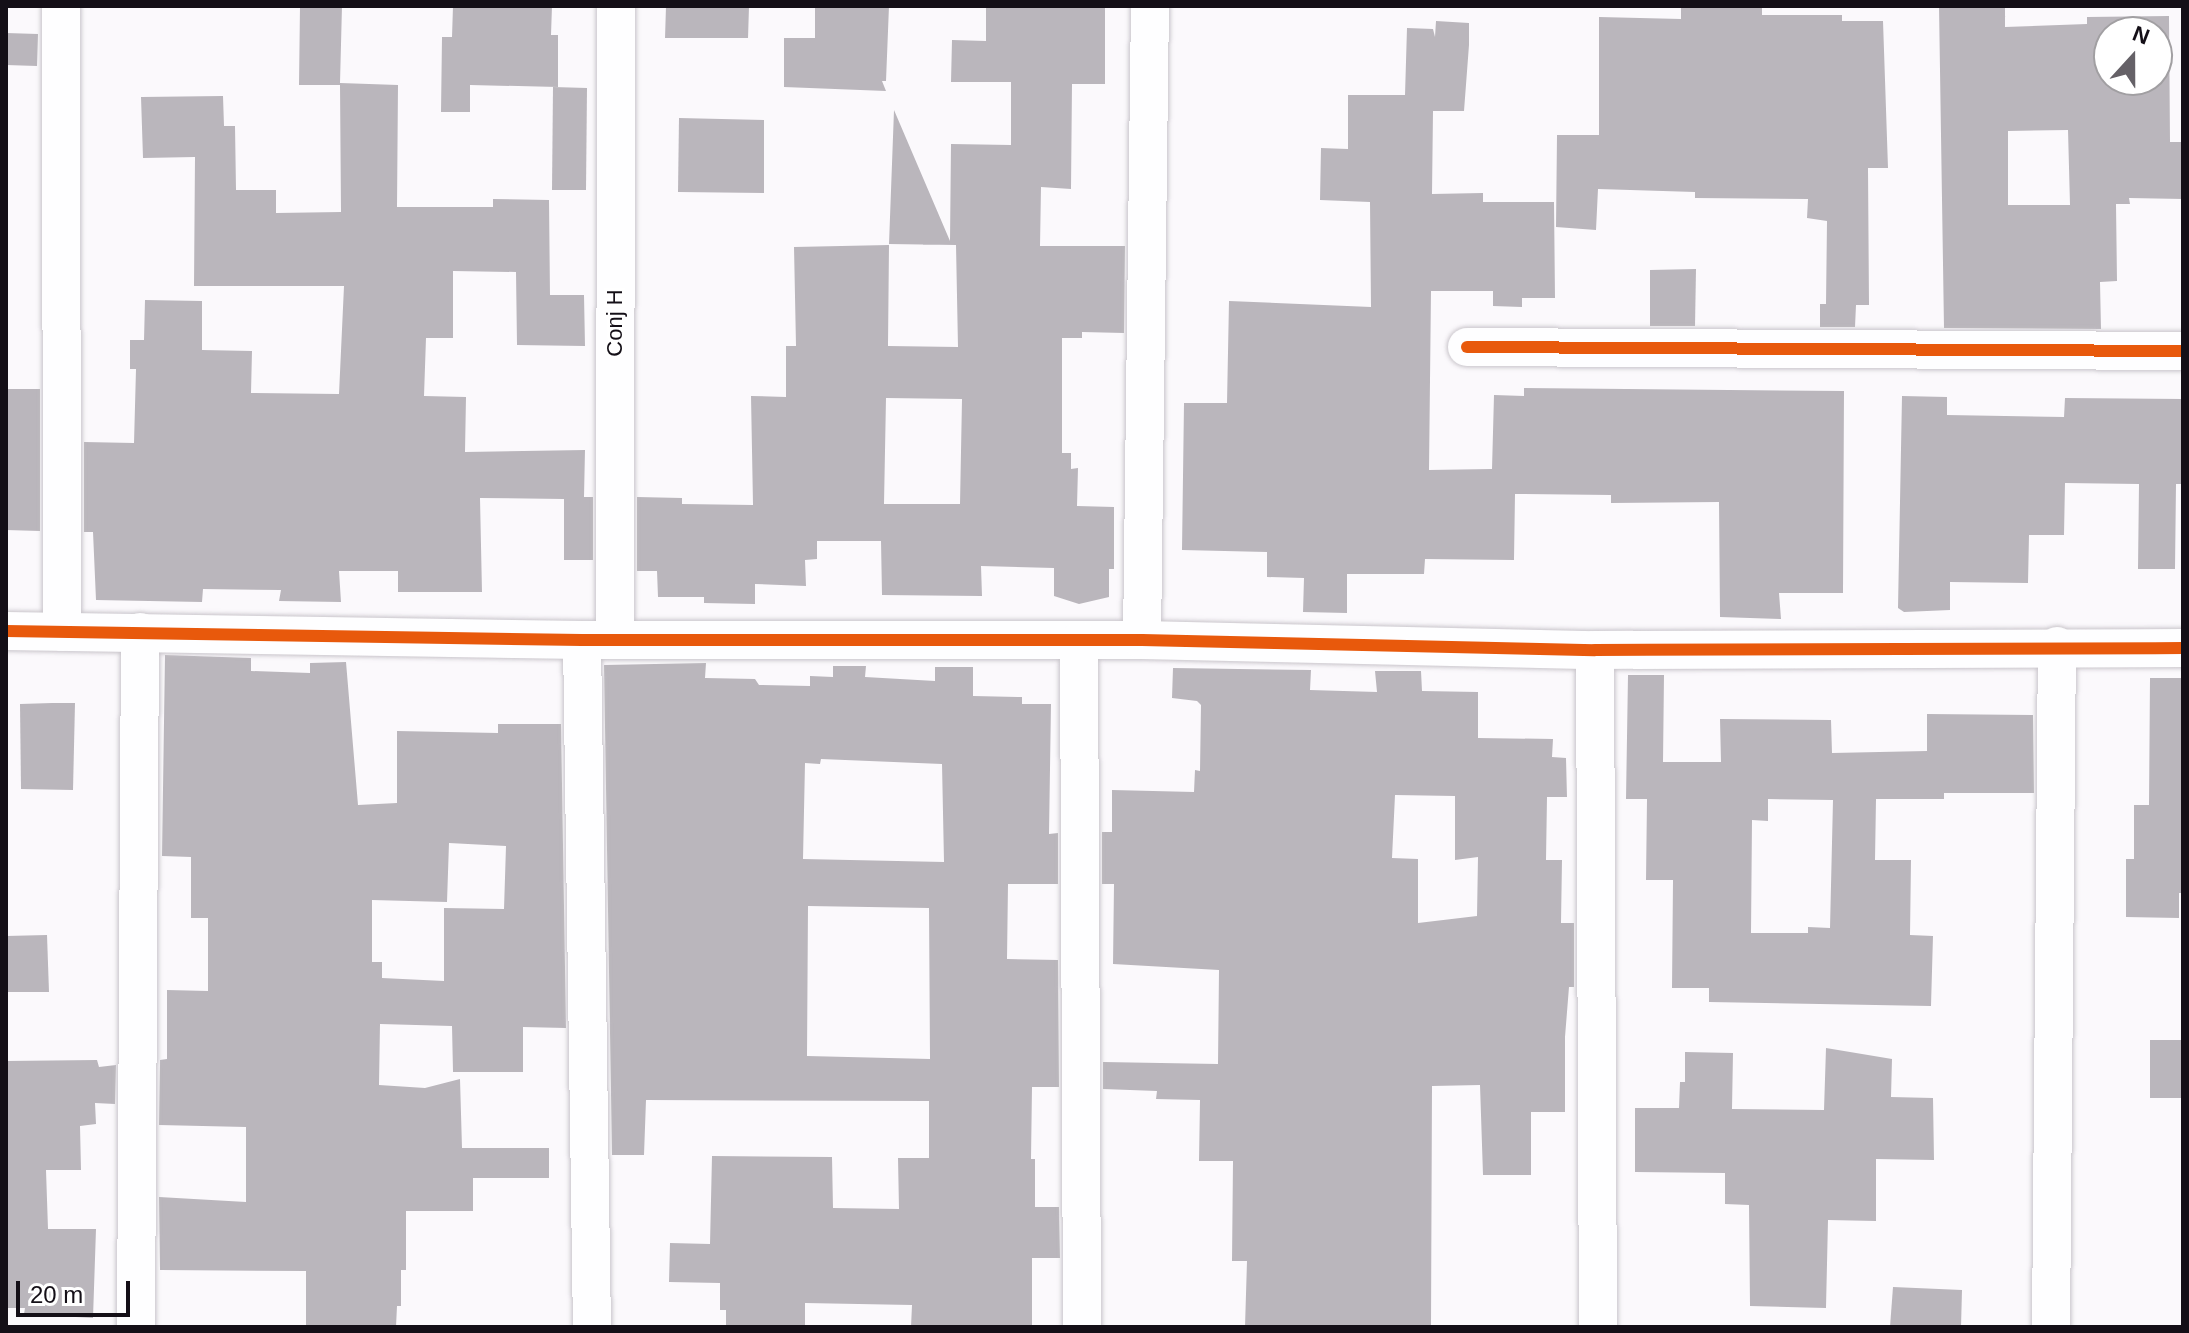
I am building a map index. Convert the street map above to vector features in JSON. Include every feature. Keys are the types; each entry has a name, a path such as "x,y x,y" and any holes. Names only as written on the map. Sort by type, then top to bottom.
{"street":[{"path":"61,6 62,632"},
{"name":"Conj H","path":"592,1327 598,640 616,6"},
{"path":"1142,640 1150,6"},
{"path":"1467,347 2183,351"},
{"path":"6,631 598,640 1142,640 1595,650 2057,646 2183,648"},
{"path":"136,1327 140,632"},
{"path":"1079,641 1082,1327"},
{"path":"2051,1327 2057,646"},
{"path":"1595,650 1598,1327"}],"building":[{"path":"300,6 342,6 340,83 398,85 397,207 493,207 493,199 549,200 550,295 584,295 585,346 517,345 516,272 453,271 453,338 426,338 424,396 466,397 465,452 585,450 584,497 593,497 593,560 564,560 564,499 480,498 482,592 398,592 398,571 339,571 341,602 279,601 281,590 203,589 202,602 96,600 93,532 84,532 84,442 134,443 136,369 130,369 130,340 144,340 145,300 202,301 202,350 252,351 251,393 339,394 344,286 194,286 195,157 143,158 141,97 223,96 224,126 235,126 236,190 276,190 276,213 341,212 340,85 299,85"},
{"path":"453,6 552,6 551,35 558,35 558,87 470,85 470,112 441,112 442,37 452,37"},
{"path":"666,6 749,6 748,38 665,38"},
{"path":"815,6 889,6 886,81 882,81 886,91 784,87 784,38 815,38"},
{"path":"986,6 1105,6 1105,84 1072,84 1071,189 1041,187 1040,246 1125,246 1124,333 1082,332 1082,338 1062,338 1062,453 1071,453 1071,469 1078,468 1077,506 1114,507 1114,569 1109,569 1109,597 1079,604 1054,596 1054,568 981,566 982,596 882,595 881,541 817,541 817,559 805,560 806,586 755,584 755,604 704,603 704,597 658,597 657,571 637,571 637,497 682,498 682,504 753,505 751,396 786,397 786,346 796,346 794,247 889,245 888,346 958,347 956,245 889,244 894,110 950,241 951,144 1011,145 1011,82 951,82 952,40 986,41","holes":["886,398 962,399 960,504 884,504"]},
{"path":"1681,6 1762,6 1762,15 1842,15 1842,21 1883,21 1888,168 1868,168 1869,305 1856,305 1855,327 1820,327 1820,304 1826,304 1827,221 1807,218 1808,199 1695,198 1695,192 1598,189 1596,230 1556,227 1557,135 1599,135 1599,17 1681,19"},
{"path":"1939,6 2005,6 2005,27 2087,24 2087,17 2093,17 2093,96 2170,96 2170,142 2183,142 2183,199 2129,198 2130,204 2116,204 2117,281 2100,282 2101,329 1944,328","holes":["2068,130 2070,205 2008,205 2008,131"]},
{"path":"1436,21 1469,23 1469,45 1464,111 1433,111 1432,194 1483,193 1483,202 1554,202 1555,298 1522,298 1522,307 1493,306 1493,291 1431,291 1429,470 1492,469 1494,395 1524,396 1524,388 1844,391 1843,593 1779,593 1781,619 1720,617 1719,502 1611,503 1611,495 1515,494 1514,560 1425,559 1424,574 1347,574 1347,613 1303,612 1304,578 1267,577 1267,552 1182,550 1184,403 1227,403 1229,301 1371,307 1370,202 1320,200 1321,148 1348,149 1348,95 1405,95 1407,28 1433,29 1435,37"},
{"path":"6,33 38,34 37,66 6,65"},
{"path":"553,87 587,88 586,190 552,190"},
{"path":"679,118 764,120 764,193 678,192"},
{"path":"1696,269 1695,326 1650,326 1650,270"},
{"path":"6,389 40,389 40,531 6,530"},
{"path":"1902,396 1947,397 1947,415 2064,417 2065,398 2183,399 2183,484 2176,484 2175,569 2138,569 2139,484 2065,483 2064,535 2029,535 2028,583 1950,582 1950,610 1904,612 1898,608"},
{"path":"165,655 251,658 251,671 310,673 310,663 346,662 358,805 397,803 397,731 498,733 498,724 561,724 566,1028 523,1027 523,1072 453,1072 452,1026 380,1024 379,1085 425,1088 460,1079 462,1148 549,1148 549,1178 473,1178 473,1211 406,1211 406,1270 401,1270 401,1306 397,1306 396,1327 306,1327 306,1271 160,1270 159,1197 246,1202 246,1127 159,1125 160,1060 167,1059 167,990 208,991 208,918 191,918 191,857 162,856","holes":["449,843 506,846 504,909 444,908 444,981 382,978 382,962 372,962 372,900 447,902"]},
{"path":"706,663 705,678 755,679 759,685 810,686 810,676 833,677 833,666 866,666 865,677 935,681 935,667 973,667 973,696 1022,697 1022,704 1051,704 1049,834 1058,833 1058,884 1008,884 1007,959 1058,960 1059,1087 1032,1087 1031,1159 1035,1159 1035,1207 1059,1207 1060,1258 1032,1258 1032,1327 911,1327 912,1305 805,1303 805,1327 726,1327 726,1310 720,1310 720,1283 669,1282 670,1243 710,1244 712,1156 832,1157 833,1208 899,1209 898,1158 929,1158 929,1101 646,1100 644,1155 612,1155 604,665","holes":["821,759 942,764 944,862 803,859 805,763 820,764","808,906 929,908 930,1059 807,1056"]},
{"path":"1173,668 1311,670 1310,690 1377,692 1375,671 1421,671 1422,691 1478,692 1478,738 1553,739 1552,757 1566,758 1567,797 1547,797 1546,860 1562,860 1561,923 1574,923 1574,987 1569,987 1565,1037 1565,1112 1531,1112 1531,1175 1483,1175 1480,1085 1432,1086 1431,1327 1245,1327 1247,1261 1232,1261 1233,1161 1199,1161 1200,1100 1156,1099 1157,1091 1103,1089 1103,1062 1218,1064 1219,970 1113,964 1114,884 1102,884 1102,832 1112,832 1112,790 1194,792 1195,770 1200,771 1201,705 1197,701 1172,698","holes":["1395,795 1455,796 1455,860 1478,857 1477,916 1418,923 1418,859 1392,858"]},
{"path":"1628,675 1664,675 1663,762 1721,762 1720,719 1831,720 1832,753 1927,751 1927,714 2033,715 2034,793 1944,793 1944,799 1876,799 1875,860 1911,860 1910,935 1933,936 1931,1006 1709,1002 1709,988 1672,988 1673,880 1646,880 1647,799 1626,799","holes":["1768,799 1833,800 1830,928 1808,927 1808,933 1751,933 1752,820 1768,821"]},
{"path":"2150,678 2183,678 2183,893 2179,893 2179,918 2126,917 2126,859 2134,859 2134,805 2149,805"},
{"path":"75,703 73,790 21,789 20,704"},
{"path":"47,935 49,992 6,992 6,936"},
{"path":"2150,1040 2183,1040 2183,1098 2150,1098"},
{"path":"1826,1048 1892,1059 1891,1097 1933,1098 1934,1160 1876,1159 1876,1221 1828,1220 1826,1308 1750,1306 1749,1205 1725,1204 1725,1173 1635,1172 1635,1108 1679,1108 1680,1082 1685,1082 1685,1052 1733,1053 1732,1109 1824,1110"},
{"path":"97,1060 99,1067 116,1065 115,1104 95,1103 96,1124 80,1126 81,1170 46,1170 48,1229 96,1229 93,1318 24,1314 25,1308 6,1308 6,1061"},
{"path":"1893,1287 1962,1290 1961,1327 1890,1327"}],"cycle path":[{"path":"1467,347 2183,351"},
{"path":"6,631 582,640 1142,640 1595,650 2183,648"}]}
